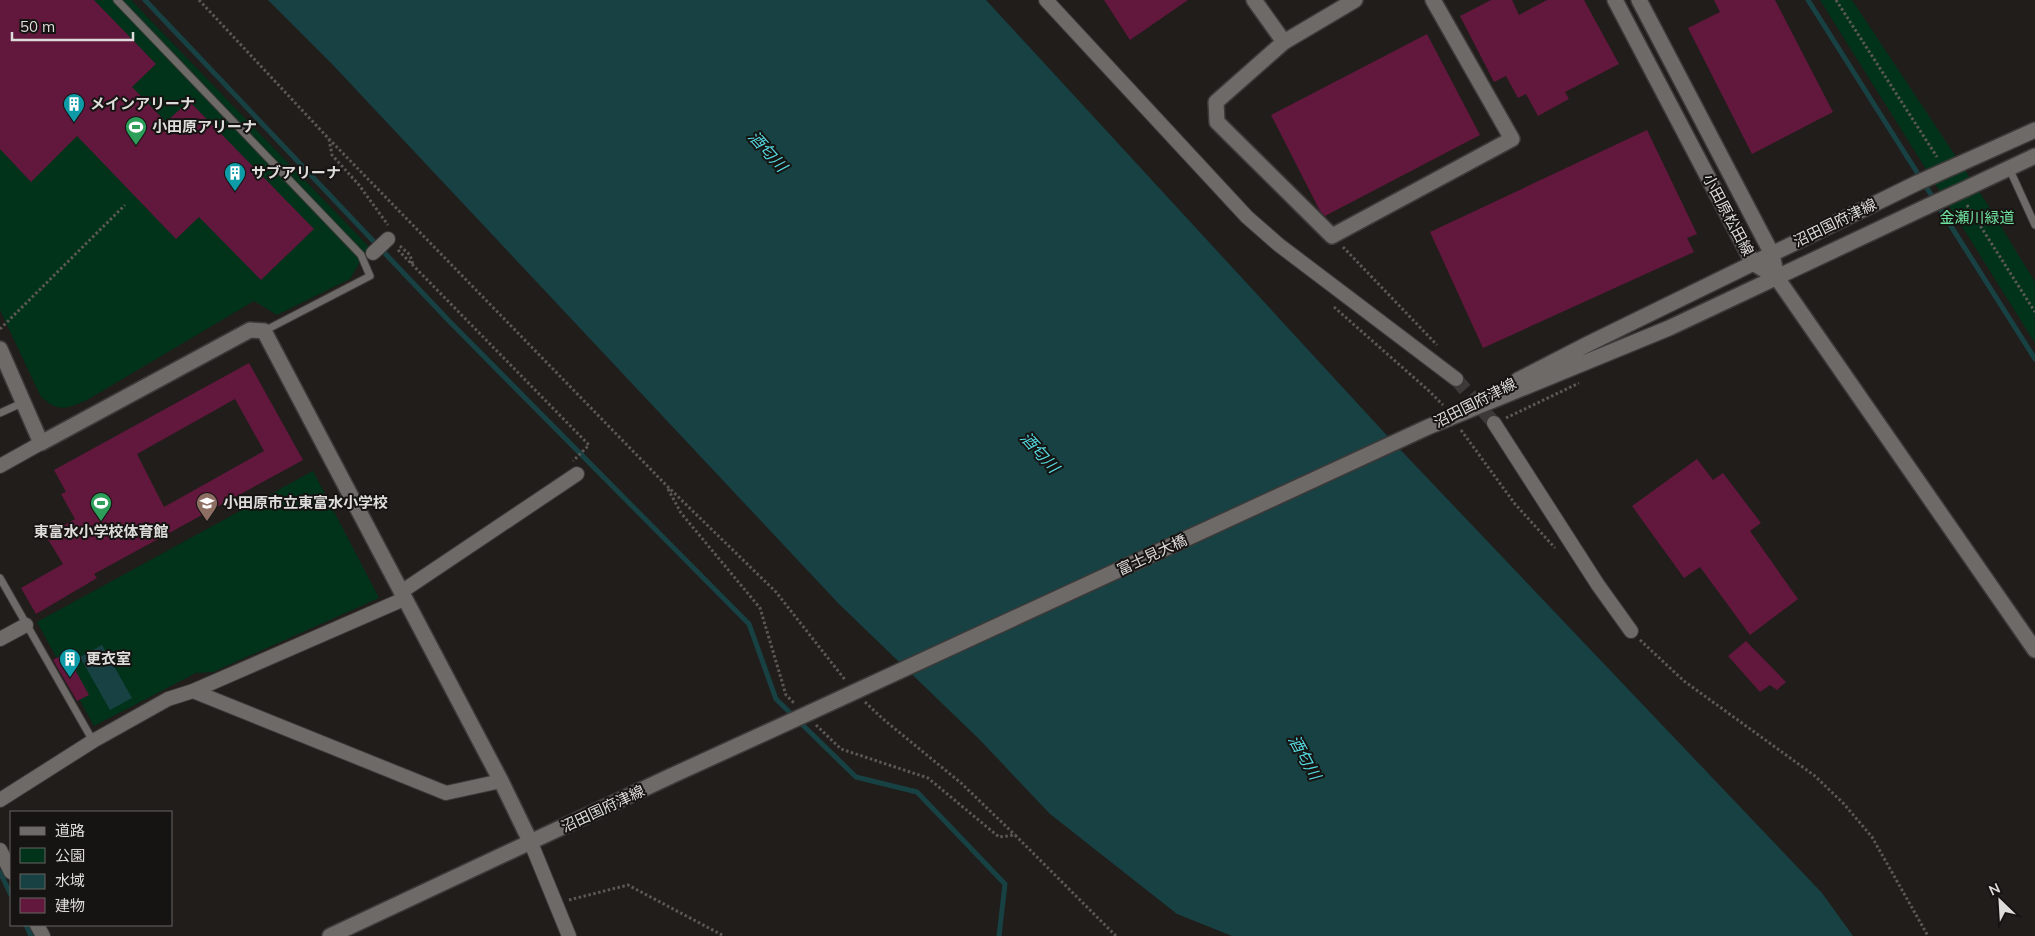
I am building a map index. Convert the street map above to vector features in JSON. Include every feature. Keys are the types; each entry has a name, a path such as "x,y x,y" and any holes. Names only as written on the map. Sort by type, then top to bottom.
{"main road":[{"path":"1254,0 1284,42"},
{"path":"1355,0 1284,42 1216,102 1217,122 1332,236 1512,139 1433,0"},
{"name":"小田原松田線","path":"1615,0 1753,263 1777,278"},
{"name":"小田原松田線","path":"1639,0 1772,254 1777,278"},
{"name":"沼田国府津線","path":"1452,416 1588,344 1917,183 1948,165 2035,130"},
{"name":"沼田国府津線","path":"1428,427 1669,328 2035,156"},
{"path":"1777,278 2035,650"},
{"path":"0,349 41,443 250,330 264,331 501,782 531,843"},
{"name":"富士見大橋","path":"876,682 1428,427"},
{"name":"沼田国府津線","path":"330,936 876,682"}],"street":[{"path":"1046,0 1247,217 1278,245 1456,379"},
{"path":"373,253 390,235"},
{"path":"1494,423 1598,585 1631,631"},
{"path":"0,466 41,443"},
{"path":"0,800 93,741 168,699 193,691 402,596 574,469"},
{"path":"0,639 26,625"},
{"path":"193,691 446,793 501,782"},
{"path":"531,843 568,936"},
{"path":"0,850 10,870"}],"lane":[{"path":"117,0 361,255 370,276 264,331"},
{"path":"2009,168 2035,225"},
{"path":"0,413 22,403"},
{"path":"0,578 93,741"}],"path":[{"path":"199,0 329,139 666,485 776,592 854,692 882,719 961,783 1116,936"},
{"path":"1836,0 1948,165"},
{"path":"329,139 332,155 359,184 390,235 415,268 589,446 574,469"},
{"path":"0,329 125,205"},
{"path":"1967,205 2035,312"},
{"path":"390,235 410,256 415,268"},
{"path":"1332,236 1438,345"},
{"path":"1331,304 1428,390 1452,416 1515,504 1560,553"},
{"path":"666,485 681,513 760,608 786,695 808,714 841,749 928,778 999,837 1015,835"},
{"path":"1631,631 1684,681 1815,776 1844,804 1872,837 1928,936"},
{"path":"556,902 605,892 628,885 724,936"}],"green space":[{"name":"小田原アリーナ","path":"0,0 131,0 369,247 350,279 277,315 254,301 87,400 62,408 51,405 40,395 0,310"},
{"name":"金瀬川緑道","path":"1820,0 1852,0 1986,202 2035,282 2035,343"},
{"path":"313,471 379,598 213,672 196,673 94,726 37,622"}],"water":[{"name":"酒匂川","path":"268,0 986,0 1393,442 1822,893 1853,936 1232,936 1177,914 1050,814 980,740 839,604 332,64"},
{"path":"102,645 132,698 110,710 80,657"}],"building":[{"name":"メインアリーナ","path":"0,0 94,0 156,64 132,87 166,122 189,101 314,229 261,280 199,217 176,239 77,136 31,182 0,149"},
{"path":"1104,0 1188,0 1130,40"},
{"path":"1491,0 1512,0 1519,15 1547,0 1584,0 1619,64 1565,92 1569,99 1538,116 1526,94 1518,98 1506,76 1494,82 1460,16"},
{"path":"1714,0 1775,0 1833,112 1752,154 1688,28 1720,12"},
{"path":"1427,34 1480,135 1325,216 1320,211 1271,115"},
{"path":"1647,130 1697,234 1687,238 1694,252 1483,348 1430,232"},
{"path":"249,363 303,460 94,574 97,578 36,614 21,588 63,564 46,536 75,519 61,494 66,492 54,470","holes":["235,399 264,451 164,507 137,454"]},
{"path":"1697,459 1713,480 1723,473 1761,523 1750,531 1798,599 1750,635 1700,567 1684,578 1632,506"},
{"path":"1746,641 1786,682 1777,690 1770,685 1760,692 1728,656"},
{"name":"更衣室","path":"66,653 89,695 77,701 53,660"}],"waterway":[{"path":"145,0 450,322 749,624 776,699 856,777 917,792 1005,884 999,936"},
{"path":"1808,0 2035,359"},
{"path":"0,872 10,893"},
{"path":"26,926 31,936"}],"tunnel":[{"path":"1456,379 1494,423"}],"place":[{"name":"メインアリーナ","path":"74,123"},
{"name":"小田原アリーナ","path":"136,146"},
{"name":"サブアリーナ","path":"235,192"},
{"name":"東富水小学校体育館","path":"101,522"},
{"name":"小田原市立東富水小学校","path":"207,522"},
{"name":"更衣室","path":"70,678"}]}
